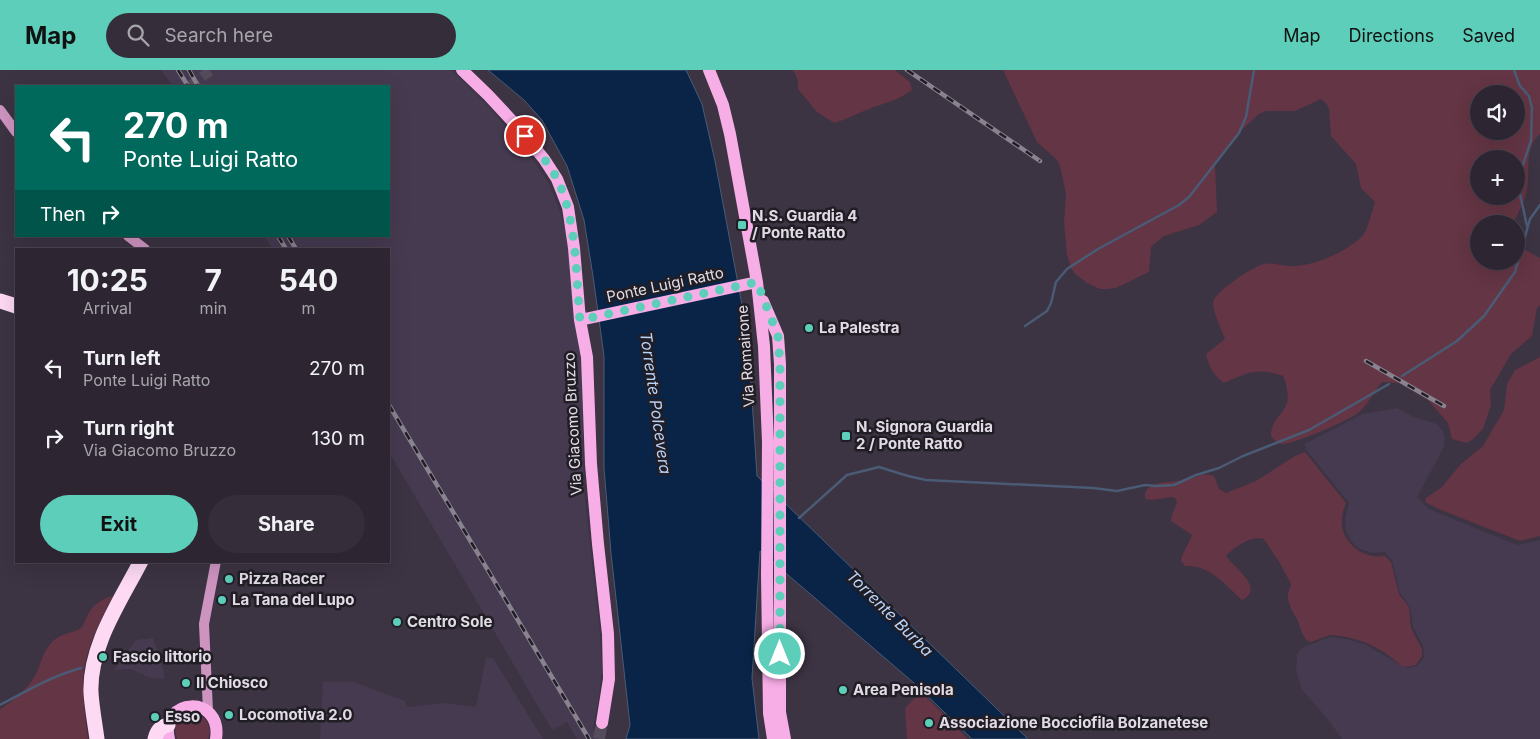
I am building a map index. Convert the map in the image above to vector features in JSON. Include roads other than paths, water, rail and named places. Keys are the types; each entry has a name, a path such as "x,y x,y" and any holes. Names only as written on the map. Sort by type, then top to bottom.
{"highway":[{"path":"0,301 15,306"},
{"path":"96,739 91,692 95,661 113,615 140,563"},
{"path":"155,739 157,732 162,726 168,732"}],"main road":[{"name":"Via Giacomo Bruzzo","path":"462,70 488,94 544,159 557,179 568,207 574,248 580,320 587,356 591,464 608,634 609,679 602,723"},
{"path":"709,70 723,105 730,134 750,283"},
{"path":"0,110 15,131"},
{"path":"129,237 144,248"},
{"name":"Ponte Luigi Ratto","path":"580,320 750,283"},
{"name":"Via Romairone","path":"750,283 764,346 768,442 769,713 773,739"},
{"name":"Via Romairone","path":"750,283 778,336 780,364 780,712 785,739"},
{"path":"208,711 204,624 216,563"},
{"path":"191,706 206,688"},
{"path":"168,732 172,716 176,712 181,708 197,706 208,711 213,717 217,731 216,739"}],"water":[{"path":"488,70 686,70 702,104 715,161 748,337 757,476 1028,739 972,739 914,683 760,551 752,678 759,739 626,739 630,725 611,553 604,468 604,356 584,220 567,166 542,120 524,100"}],"waterway":[{"path":"1025,326 1047,311 1056,282 1067,269 1098,249 1179,205 1189,197 1239,133 1246,117 1254,70"},
{"path":"1514,70 1520,86 1529,96 1532,108 1531,141 1519,176 1520,194 1527,226"},
{"path":"1402,376 1457,341 1484,316 1515,272 1530,219 1540,205"},
{"path":"799,518 847,475 879,467 926,480 1093,488 1117,491 1145,485 1174,485 1309,430 1389,384"},
{"path":"0,705 30,689 81,668"}],"tunnel":[{"path":"191,85 211,70"},
{"path":"599,739 602,723"}],"railway":[{"path":"178,70 187,85"},
{"path":"189,70 197,85"},
{"path":"907,70 1040,161"},
{"path":"279,237 285,248"},
{"path":"289,237 295,248"},
{"path":"1366,361 1444,406"},
{"path":"390,407 589,739"}],"place":[{"name":"N.S. Guardia 4 / Ponte Ratto","path":"742,225"},
{"name":"La Palestra","path":"809,328"},
{"name":"N. Signora Guardia 2 / Ponte Ratto","path":"846,436"},
{"name":"Pizza Racer","path":"229,579"},
{"name":"La Tana del Lupo","path":"222,600"},
{"name":"Centro Sole","path":"397,622"},
{"name":"Fascio littorio","path":"103,657"},
{"name":"Il Chiosco","path":"186,683"},
{"name":"Area Penisola","path":"843,690"},
{"name":"Locomotiva 2.0","path":"229,715"},
{"name":"Esso","path":"155,717"},
{"name":"Associazione Bocciofila Bolzanetese","path":"929,723"}],"water label":[{"name":"Torrente Polcevera","path":"656,403"},
{"name":"Torrente Burba","path":"890,613"}]}
